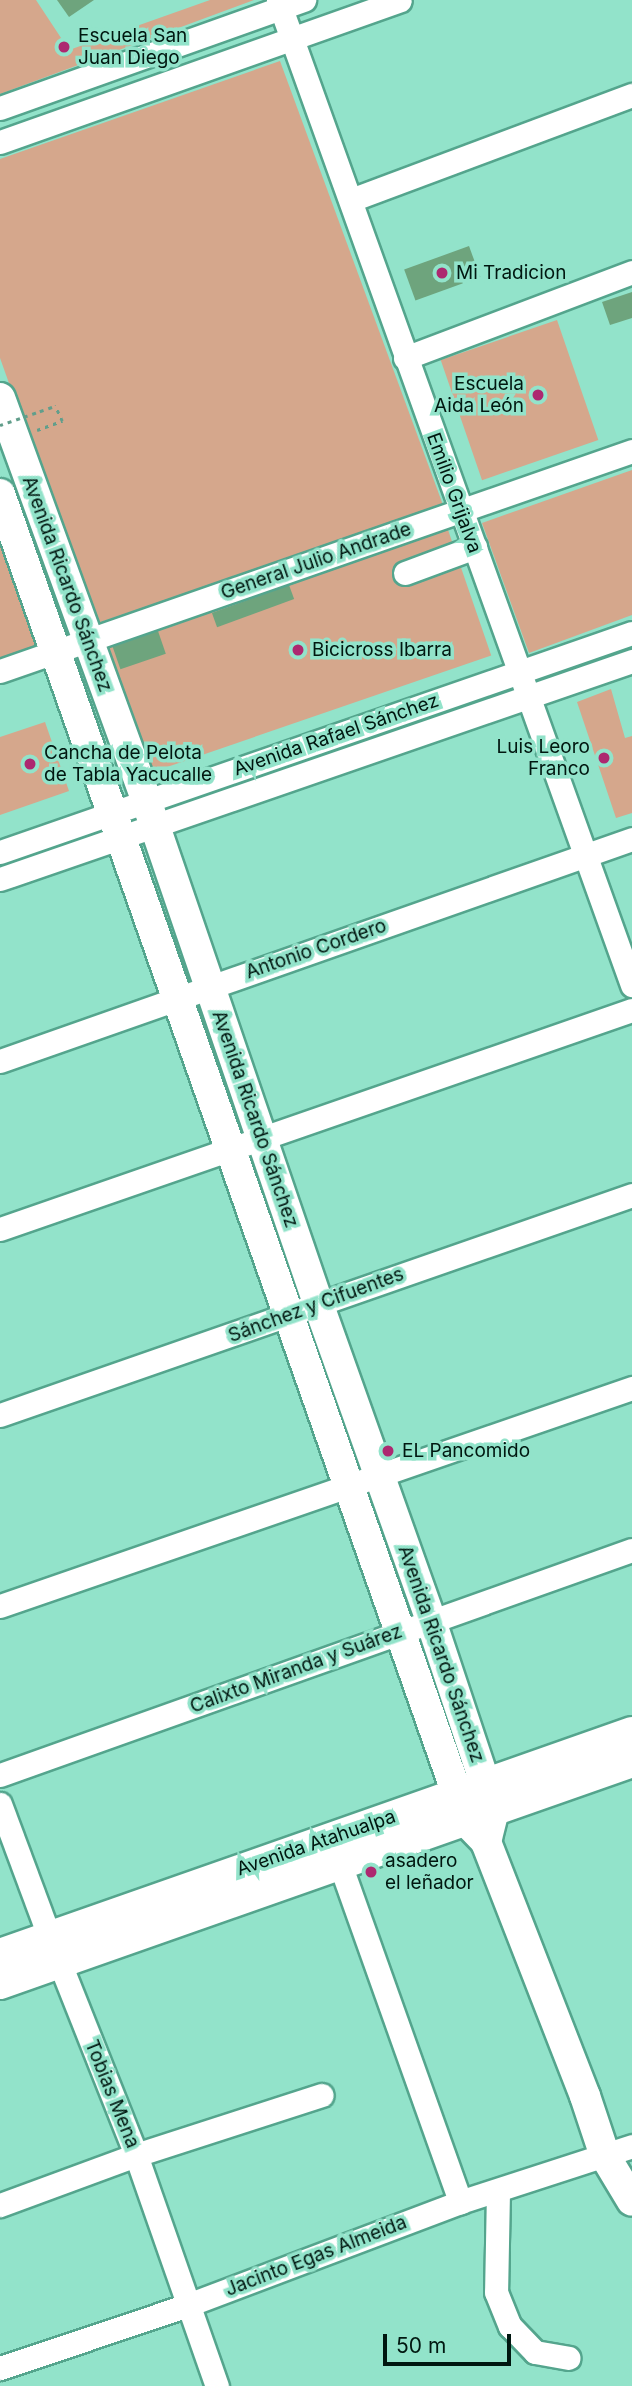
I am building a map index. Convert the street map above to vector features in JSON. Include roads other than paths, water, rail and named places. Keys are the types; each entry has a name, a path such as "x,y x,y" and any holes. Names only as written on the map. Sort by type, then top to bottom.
{"main road":[{"name":"Avenida Ricardo Sánchez","path":"0,398 7,431 150,813 431,1622 478,1810"},
{"name":"Avenida Ricardo Sánchez","path":"0,494 289,1314 346,1484 401,1632 478,1810 585,2096 619,2151 632,2201"},
{"name":"Avenida Atahualpa","path":"478,1810 632,1732"},
{"name":"Avenida Atahualpa","path":"0,1954 48,1936 632,1762"},
{"name":"Avenida Atahualpa","path":"0,1984 60,1963 335,1850"}],"street":[{"path":"0,108 279,4 304,0"},
{"path":"0,142 400,0"},
{"name":"Emilio Grijalva","path":"279,4 351,200 404,358 587,854 632,985"},
{"path":"351,200 632,95"},
{"path":"404,358 632,272"},
{"name":"General Julio Andrade","path":"0,671 632,451"},
{"path":"405,573 475,547"},
{"name":"Avenida Rafael Sánchez","path":"0,879 117,825 519,672 632,633"},
{"name":"Avenida Rafael Sánchez","path":"150,813 528,699 632,661"},
{"name":"Avenida Rafael Sánchez","path":"0,852 117,825"},
{"name":"Antonio Cordero","path":"0,1061 632,839"},
{"path":"0,1229 632,1010"},
{"name":"Sánchez y Cifuentes","path":"0,1415 632,1195"},
{"path":"0,1605 632,1388"},
{"name":"Calixto Miranda y Suárez","path":"0,1774 632,1550"},
{"name":"Tobias Mena","path":"0,1804 48,1936 136,2155 217,2386"},
{"path":"335,1850 460,2202"},
{"path":"0,2205 136,2155 322,2095"},
{"name":"Jacinto Egas Almeida","path":"0,2368 188,2305 460,2202 619,2151"},
{"path":"498,2191 496,2292 510,2326 535,2352 568,2358"}],"place":[{"name":"Escuela San Juan Diego","path":"64,47"},
{"name":"Mi Tradicion","path":"442,273"},
{"name":"Escuela Aida León","path":"538,395"},
{"name":"Bicicross Ibarra","path":"298,650"},
{"name":"Luis Leoro Franco","path":"604,758"},
{"name":"Cancha de Pelota de Tabla Yacucalle","path":"30,764"},
{"name":"EL Pancomido","path":"388,1451"},
{"name":"asadero el leñador","path":"371,1872"}]}
